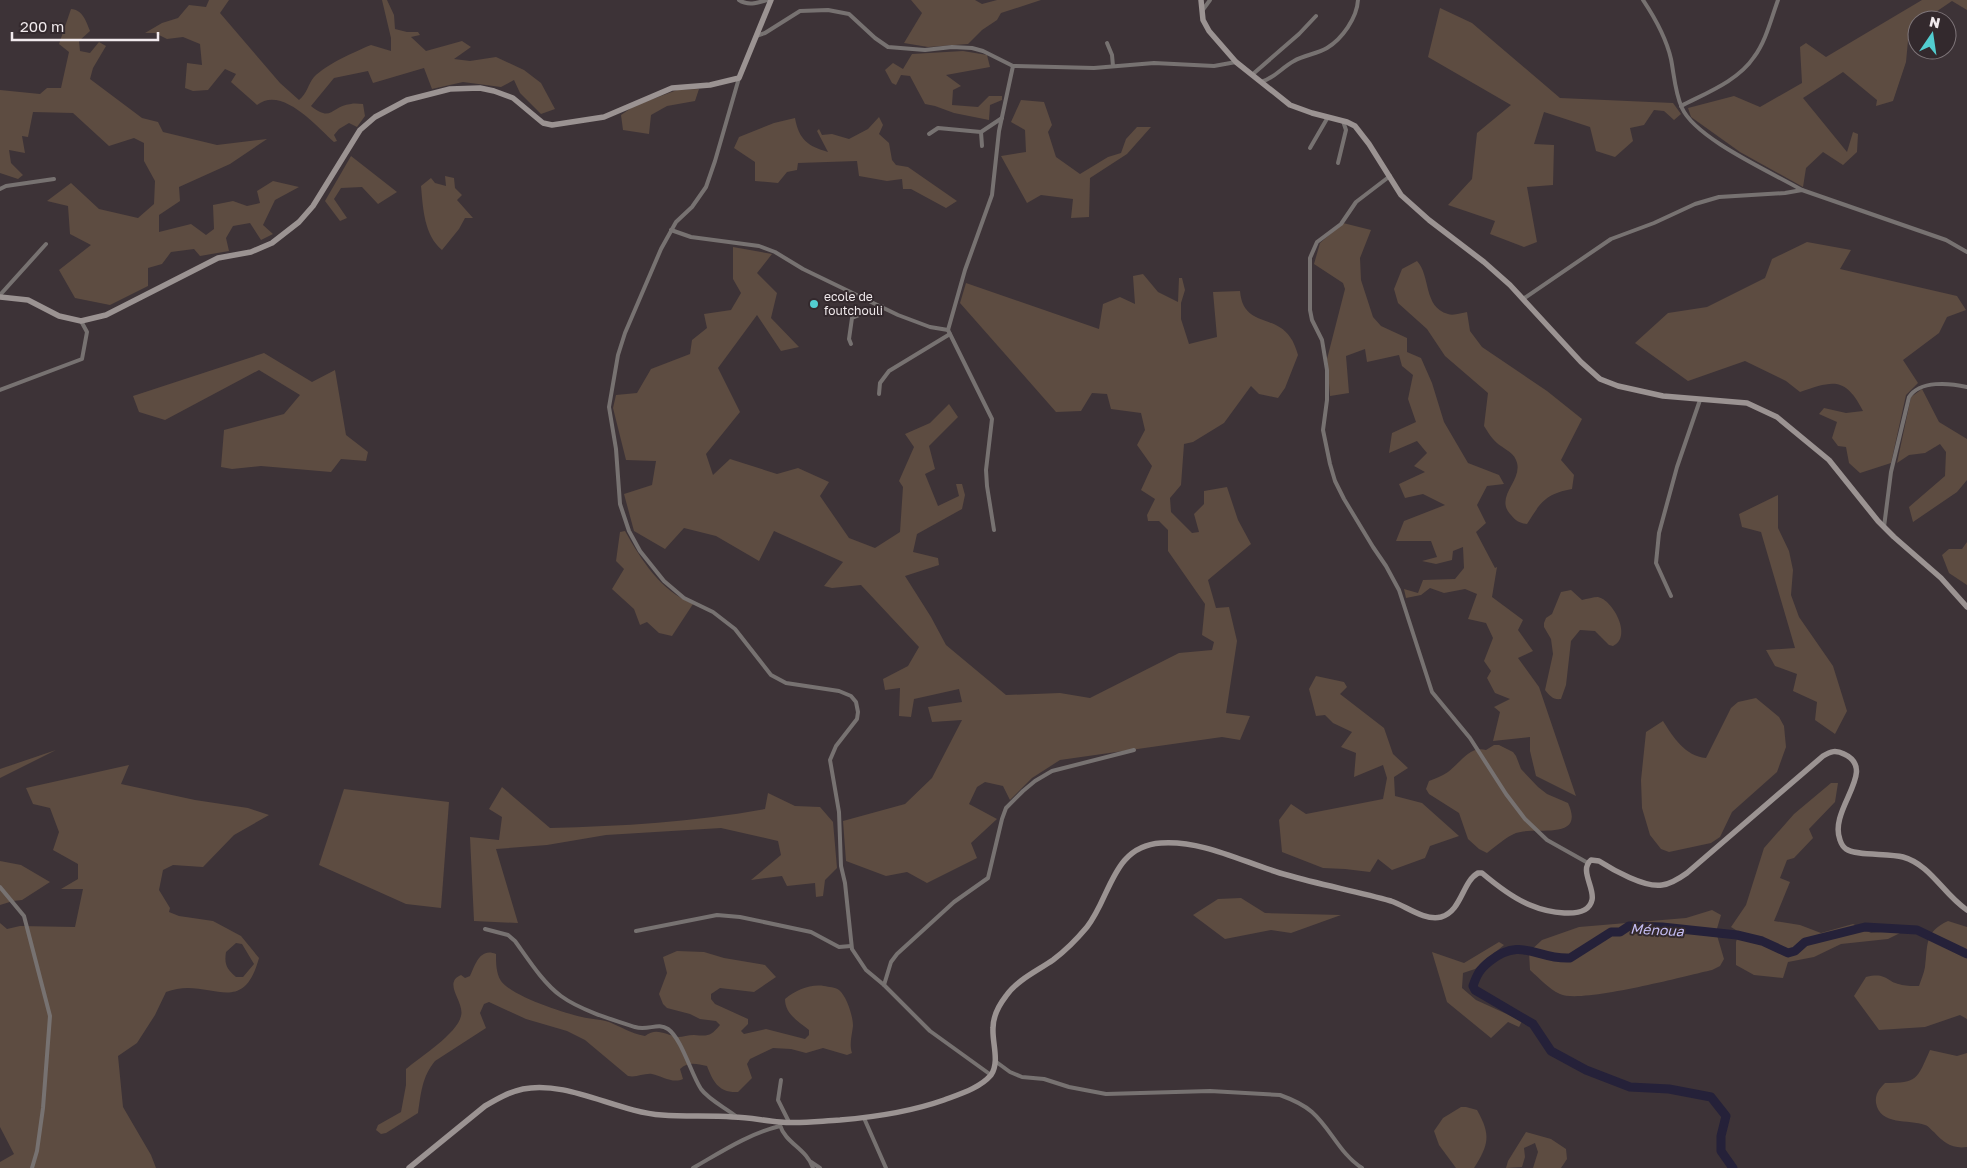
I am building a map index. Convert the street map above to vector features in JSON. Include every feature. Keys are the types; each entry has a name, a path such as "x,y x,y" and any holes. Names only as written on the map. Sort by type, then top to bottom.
{"street":[{"path":"739,0 752,4 769,0"},
{"path":"769,0 739,78 706,188 671,230 652,268 618,355 611,391 610,417 616,450 620,504 628,530 640,551 664,581 684,598 713,612 734,629 771,675 786,683 840,691 851,696 856,702 857,719 836,746 830,760 839,812 841,866 845,883 851,946 862,966 930,1031 990,1075"},
{"path":"1201,0 1203,20 1236,62 1290,105 1352,124 1359,130 1390,176 1396,190 1408,202 1474,253 1600,379 1640,392 1700,400 1728,400 1747,403 1777,417 1829,460 1884,527 1941,578 1967,607"},
{"path":"1202,11 1210,0"},
{"path":"1261,82 1272,79 1293,61 1329,47 1353,19 1357,11 1358,0"},
{"path":"1643,0 1656,20 1666,43 1681,106 1691,120 1715,140 1802,190 1946,240 1967,252"},
{"path":"1681,106 1736,75 1753,59 1759,49 1778,0"},
{"path":"756,36 765,33 800,11 828,10 849,14 874,38 888,47 925,50 952,47 972,48 983,51 1013,66 1075,69 1154,63 1214,66 1236,62"},
{"path":"1253,74 1299,34 1316,16"},
{"path":"1106,42 1112,55 1113,66"},
{"path":"994,530 986,470 992,420 949,332 965,270 992,196 1002,118 1013,66"},
{"path":"0,296 28,300 59,316 81,321 106,315 218,258 251,252 274,242 299,222 313,206 360,130 375,117 402,102 450,89 480,88 513,98 543,123 552,125 604,117 672,88 710,85 739,78"},
{"path":"1310,148 1328,117"},
{"path":"929,134 938,128 982,132 1002,118"},
{"path":"1338,163 1346,130 1343,121"},
{"path":"982,132 982,146"},
{"path":"1390,176 1356,202 1341,224 1317,242 1310,258 1310,310 1312,320 1322,340 1327,370 1327,400 1323,430 1330,464 1335,481 1344,499 1399,590 1432,692 1470,738 1510,801 1525,820 1547,840 1588,863"},
{"path":"0,189 6,186 54,179"},
{"path":"1522,299 1611,239 1654,223 1695,204 1719,197 1785,193 1802,190"},
{"path":"671,230 686,236 770,249 803,269 882,306 930,328 949,332"},
{"path":"0,296 46,244"},
{"path":"851,344 849,339 852,318 882,306"},
{"path":"0,390 82,359 87,332 81,321"},
{"path":"879,394 880,383 889,371 949,332"},
{"path":"1884,527 1891,472 1909,396 1918,388 1924,386 1967,387"},
{"path":"1671,596 1656,563 1659,533 1677,467 1700,400"},
{"path":"884,985 891,962 897,954 954,902 988,878 1002,819 1006,808 1014,799 1035,781 1052,771 1134,750"},
{"path":"1588,863 1591,860 1599,861 1648,884 1662,885 1670,883 1693,868 1823,756 1830,752 1838,751 1854,760 1857,768 1854,787 1838,819 1837,829 1843,846 1852,851 1892,855 1915,861 1929,872 1953,899 1967,910"},
{"path":"693,1168 721,1150 780,1124 789,1122 812,1123 896,1114 932,1104 975,1087 990,1075 995,1061 993,1024 998,1008 1006,995 1020,982 1054,959 1073,942 1096,914 1114,874 1132,854 1149,845 1170,843 1205,848 1285,875 1388,901 1431,917 1440,917 1452,909 1461,899 1471,878 1478,873 1482,873 1529,905 1555,912 1580,912 1588,908 1593,896 1587,869 1588,863"},
{"path":"0,887 24,916 50,1016 44,1108 37,1151 32,1168"},
{"path":"636,931 717,915 740,917 811,932 839,947 851,946"},
{"path":"485,929 508,935 515,941 553,990 566,999 601,1015 634,1026 646,1029 659,1026 670,1030 682,1048 701,1088 708,1096 737,1117"},
{"path":"995,1061 1010,1072 1022,1077 1044,1079 1069,1087 1106,1094 1210,1091 1280,1095 1296,1101 1312,1112 1349,1159 1362,1168"},
{"path":"782,1080 778,1100 789,1122"},
{"path":"409,1168 485,1106 499,1098 523,1089 557,1090 630,1110 654,1114 737,1117 780,1124"},
{"path":"864,1118 886,1168"},
{"path":"780,1124 788,1139 805,1153 813,1168"},
{"path":"811,1162 820,1168"}],"shaded area":[{"path":"209,0 229,0 220,13 280,83 299,100 319,72 341,59 371,45 391,51 391,38 382,0 387,0 394,15 395,29 418,32 420,35 411,37 426,51 462,41 471,47 454,59 470,61 496,57 524,70 541,83 555,109 541,114 520,93 514,80 501,87 463,82 432,89 424,68 373,83 368,71 334,78 311,106 318,111 328,113 344,105 363,104 365,116 357,127 349,123 339,129 334,135 337,141 334,142 309,118 288,104 277,100 267,100 257,105 231,82 236,74 225,69 208,90 193,91 185,88 187,63 202,65 200,44 183,37 167,39 155,33 145,33 162,23 178,18 189,5 206,7"},
{"path":"911,0 975,0 982,4 997,0 1041,0 1001,13 997,20 982,30 968,44 928,47 904,43 922,13"},
{"path":"1922,0 1967,0 1967,10 1952,1 1939,10 1907,10 1906,62 1893,101 1876,106 1877,100 1843,72 1803,98 1847,152 1853,132 1858,134 1857,152 1843,165 1823,152 1806,168 1803,187 1740,152 1691,117 1688,108 1734,96 1760,107 1802,83 1800,47 1806,43 1826,57"},
{"path":"1440,8 1472,23 1560,98 1673,103 1681,114 1674,120 1664,111 1654,110 1644,125 1630,128 1633,141 1615,157 1596,151 1590,127 1544,112 1534,144 1554,145 1553,185 1527,187 1537,242 1524,247 1490,234 1495,221 1448,205 1472,179 1477,133 1511,105 1428,57"},
{"path":"71,9 81,14 90,31 79,41 80,51 90,53 99,42 106,46 93,68 90,79 142,118 158,122 163,132 217,145 267,139 230,164 179,187 180,201 159,215 159,232 191,224 206,235 214,229 213,205 233,201 247,206 260,203 257,191 273,181 299,187 275,200 263,225 273,234 261,240 250,223 233,226 226,238 229,251 200,256 194,249 171,252 162,264 148,268 148,286 110,305 75,298 59,270 91,245 70,234 68,206 47,201 71,183 99,209 138,218 154,204 155,181 144,161 144,143 134,138 109,146 73,113 33,112 28,137 22,136 25,153 9,150 11,163 23,175 18,179 0,173 0,90 40,94 47,88 61,88 69,52 59,44"},
{"path":"963,51 987,55 990,67 946,75 961,86 953,90 952,105 978,107 989,96 1002,96 1002,100 990,105 989,120 954,113 925,104 910,76 901,75 896,85 892,83 885,70 893,63 903,69 912,54"},
{"path":"699,89 695,101 667,106 651,115 649,134 623,130 621,115 634,106 677,90"},
{"path":"1021,100 1044,102 1052,125 1048,132 1056,157 1080,174 1108,157 1121,153 1126,139 1137,127 1151,127 1127,154 1090,178 1089,217 1071,218 1073,199 1041,195 1027,203 1001,156 1026,152 1025,130 1011,122"},
{"path":"879,117 883,125 879,134 889,143 892,160 896,165 908,167 957,201 946,208 911,189 903,189 902,179 887,181 859,176 857,161 798,163 797,170 787,172 778,183 755,181 755,162 734,148 739,137 774,123 795,118 802,137 815,147 828,152 817,131 819,129 822,135 832,134 849,139 868,129"},
{"path":"351,156 397,192 378,204 362,187 341,188 334,199 347,218 340,221 325,201"},
{"path":"445,176 454,178 455,188 462,195 457,200 473,218 465,218 459,229 442,250 431,237 428,229 421,186 431,178 435,183 446,186"},
{"path":"1343,223 1371,230 1360,258 1361,280 1373,317 1381,326 1407,338 1407,352 1421,358 1432,383 1444,422 1468,463 1499,475 1504,484 1487,486 1477,505 1486,523 1476,532 1495,568 1497,567 1492,597 1523,620 1518,630 1533,651 1518,658 1539,687 1576,796 1536,776 1530,751 1530,737 1493,741 1500,712 1494,707 1510,699 1495,693 1487,678 1491,671 1484,661 1493,638 1486,623 1468,619 1477,594 1465,589 1444,593 1430,588 1421,595 1406,598 1404,589 1418,593 1423,580 1455,579 1464,568 1463,547 1453,551 1452,560 1436,564 1422,561 1437,557 1431,541 1396,541 1404,521 1445,505 1423,494 1405,498 1399,484 1425,472 1414,466 1427,453 1417,441 1389,453 1392,433 1416,422 1408,399 1413,375 1402,366 1399,355 1367,362 1365,349 1346,356 1349,393 1330,396 1327,359 1345,289 1343,283 1314,264 1320,243"},
{"path":"1807,242 1851,250 1840,269 1957,296 1966,310 1947,317 1939,333 1903,360 1918,383 1906,395 1891,463 1860,473 1849,463 1846,447 1838,446 1832,438 1837,422 1819,414 1824,408 1846,413 1863,411 1850,392 1844,387 1837,384 1821,385 1800,392 1786,381 1745,361 1688,381 1635,343 1668,313 1707,307 1765,278 1772,259"},
{"path":"733,247 772,254 757,273 777,293 771,318 799,347 781,351 757,315 718,368 740,412 706,454 713,475 730,459 777,474 798,468 829,482 820,496 849,538 875,548 900,532 903,487 899,481 914,447 905,434 930,423 949,404 958,417 929,446 935,469 925,474 938,506 959,496 956,484 962,484 965,495 962,509 917,534 913,552 938,558 939,565 905,576 946,645 1006,695 1060,693 1090,698 1179,653 1212,650 1214,642 1202,635 1205,604 1168,551 1168,530 1159,521 1148,521 1147,515 1155,499 1141,490 1152,466 1137,445 1145,430 1141,413 1111,409 1107,394 1092,393 1081,411 1056,412 960,303 966,283 1099,329 1103,304 1120,297 1135,304 1133,276 1143,274 1158,292 1178,302 1179,278 1182,278 1185,290 1181,303 1181,319 1189,344 1217,337 1213,292 1240,291 1242,302 1247,310 1260,319 1283,330 1293,341 1298,355 1285,388 1278,398 1259,394 1251,386 1224,423 1193,442 1184,444 1181,485 1170,498 1171,512 1192,533 1199,532 1194,514 1204,504 1204,491 1227,487 1238,520 1251,544 1208,580 1216,608 1229,607 1237,641 1226,713 1250,716 1240,740 1222,737 1060,760 1032,778 1010,800 1003,786 985,782 977,787 969,804 997,819 971,843 977,858 927,883 907,872 886,876 846,861 843,821 905,804 932,778 962,720 932,722 928,707 962,702 959,689 914,699 911,717 899,716 900,688 885,690 883,679 908,666 919,647 861,585 832,588 824,586 843,562 774,531 759,561 716,536 684,528 665,549 634,531 624,494 652,485 656,461 626,460 613,408 616,395 637,393 651,369 690,354 692,340 707,328 704,314 731,310 741,293 733,279"},
{"path":"1417,261 1421,267 1431,298 1440,310 1450,315 1467,312 1470,331 1482,347 1547,391 1582,419 1561,460 1574,475 1572,489 1550,496 1540,505 1527,524 1516,520 1506,508 1505,501 1518,467 1514,457 1490,436 1484,426 1488,393 1445,356 1427,329 1398,303 1394,289 1402,269"},
{"path":"264,353 312,382 335,370 346,435 368,452 366,461 341,459 331,472 261,466 232,469 221,467 224,430 284,414 300,395 259,370 165,420 139,412 133,396"},
{"path":"1922,389 1939,422 1967,439 1967,480 1957,492 1913,522 1909,507 1945,476 1946,452 1940,444 1925,453 1909,455 1897,463 1911,397"},
{"path":"1778,495 1778,528 1789,551 1793,570 1791,595 1799,617 1833,666 1847,711 1835,734 1815,720 1817,702 1793,691 1797,674 1775,666 1766,650 1795,648 1761,532 1742,527 1739,514"},
{"path":"625,531 645,564 661,583 681,598 693,604 672,636 659,633 647,622 640,625 634,609 612,589 624,569 616,561 620,532"},
{"path":"1967,542 1967,585 1949,573 1942,555 1949,549 1962,549"},
{"path":"1571,590 1582,600 1598,597 1604,600 1615,611 1619,619 1621,635 1619,641 1613,646 1609,645 1595,631 1580,630 1571,641 1566,685 1561,699 1556,699 1545,690 1553,654 1551,639 1544,627 1544,623 1546,618 1552,614 1561,592"},
{"path":"1316,676 1344,682 1347,687 1340,694 1384,728 1393,754 1408,768 1394,777 1395,796 1422,803 1459,836 1430,846 1425,858 1392,870 1378,859 1370,872 1323,868 1282,852 1279,820 1291,804 1306,814 1383,799 1387,778 1383,765 1354,777 1356,753 1341,747 1352,732 1333,723 1325,715 1316,716 1309,689"},
{"path":"1756,698 1779,717 1784,726 1786,747 1777,772 1732,812 1720,837 1711,843 1669,852 1661,849 1650,835 1642,808 1641,780 1646,732 1663,721 1680,745 1692,754 1706,758 1731,708 1738,702"},
{"path":"1494,745 1499,745 1513,752 1521,769 1538,787 1547,794 1568,803 1572,815 1570,823 1564,828 1556,830 1516,833 1487,853 1479,849 1468,839 1459,813 1429,794 1426,789 1429,781 1448,772 1470,752 1480,749 1486,750"},
{"path":"56,750 0,778 0,769"},
{"path":"129,765 121,784 195,800 248,808 269,815 234,835 203,867 173,865 163,870 159,890 170,908 169,912 179,916 213,921 241,936 259,958 252,977 243,987 233,992 181,988 166,992 155,1015 137,1043 118,1056 123,1107 151,1155 156,1168 0,1168 0,1162 14,1154 0,1127 0,923 7,929 20,926 75,927 83,889 61,889 78,879 78,864 53,850 59,832 50,808 33,804 26,788","holes":["236,943 242,944 254,964 243,977 236,977 227,966 225,960 226,952"]},
{"path":"1831,783 1838,783 1835,802 1809,829 1813,838 1794,858 1787,860 1780,878 1790,882 1774,921 1800,925 1821,933 1853,924 1871,933 1906,930 1888,939 1841,944 1814,957 1788,962 1783,978 1754,975 1736,965 1736,942 1739,932 1731,927 1746,905 1764,848 1794,814"},
{"path":"502,787 550,828 658,823 765,809 768,793 795,806 820,807 833,822 837,868 825,880 823,896 816,897 815,883 787,886 782,876 751,880 781,855 778,841 721,828 606,835 547,845 496,849 518,923 474,921 470,837 499,840 502,817 489,809"},
{"path":"344,789 449,802 441,908 406,904 319,865"},
{"path":"0,861 21,865 50,882 22,900 0,905"},
{"path":"1241,898 1265,913 1341,915 1291,933 1271,930 1225,939 1193,915 1218,899"},
{"path":"1712,910 1721,915 1716,932 1724,959 1720,966 1712,970 1610,992 1571,996 1556,992 1530,970 1529,952 1542,940 1579,927 1686,918"},
{"path":"1948,921 1967,927 1967,1019 1960,1015 1925,1027 1879,1030 1854,996 1866,977 1879,976 1896,984 1919,986 1925,969 1927,946 1931,935 1940,925"},
{"path":"1499,942 1504,945 1475,969 1463,973 1462,988 1476,1000 1522,1021 1519,1027 1508,1022 1491,1038 1447,1002 1432,952 1464,963"},
{"path":"677,951 704,952 724,958 765,965 776,977 754,992 720,988 711,994 711,999 715,1004 748,1019 748,1024 741,1031 744,1034 766,1029 805,1039 809,1035 809,1030 790,1013 785,999 798,990 808,987 824,986 837,989 845,997 852,1017 852,1053 847,1055 823,1048 806,1053 791,1049 773,1048 750,1059 747,1064 752,1078 738,1092 731,1092 717,1085 707,1066 696,1064 683,1066 680,1069 683,1079 675,1081 652,1074 628,1076 585,1040 567,1031 526,1019 489,1002 484,1004 480,1013 486,1028 435,1061 427,1073 418,1113 386,1133 381,1134 376,1130 378,1125 401,1112 406,1085 406,1069 446,1038 458,1023 461,1011 454,983 456,978 461,975 465,978 470,976 476,962 482,955 490,952 496,954 498,975 507,987 526,998 551,1008 609,1022 639,1035 645,1036 653,1032 661,1032 678,1037 708,1035 714,1032 720,1025 716,1021 700,1019 690,1014 667,1008 659,994 667,973 663,957"},
{"path":"1930,1050 1957,1056 1967,1053 1967,1147 1953,1146 1945,1142 1929,1127 1889,1118 1883,1115 1876,1103 1878,1092 1885,1083 1904,1082 1915,1077 1919,1073"},
{"path":"1461,1107 1477,1110 1485,1126 1485,1146 1474,1168 1456,1168 1439,1145 1434,1131 1443,1118"},
{"path":"1526,1132 1551,1139 1566,1149 1567,1159 1561,1168 1533,1168 1538,1152 1535,1143 1524,1148 1525,1157 1522,1167 1506,1168 1508,1161"}],"waterway":[{"name":"Ménoua","path":"1733,1168 1721,1151 1721,1136 1726,1116 1711,1097 1669,1089 1630,1087 1586,1070 1551,1051 1533,1024 1475,990 1473,986 1481,969 1501,954 1511,950 1530,951 1558,958 1570,958 1611,932 1620,932 1629,926 1662,927 1737,935 1762,941 1788,953 1795,951 1805,942 1865,927 1917,930 1967,954"}],"place":[{"name":"ecole de foutchouli","path":"814,304"}]}
